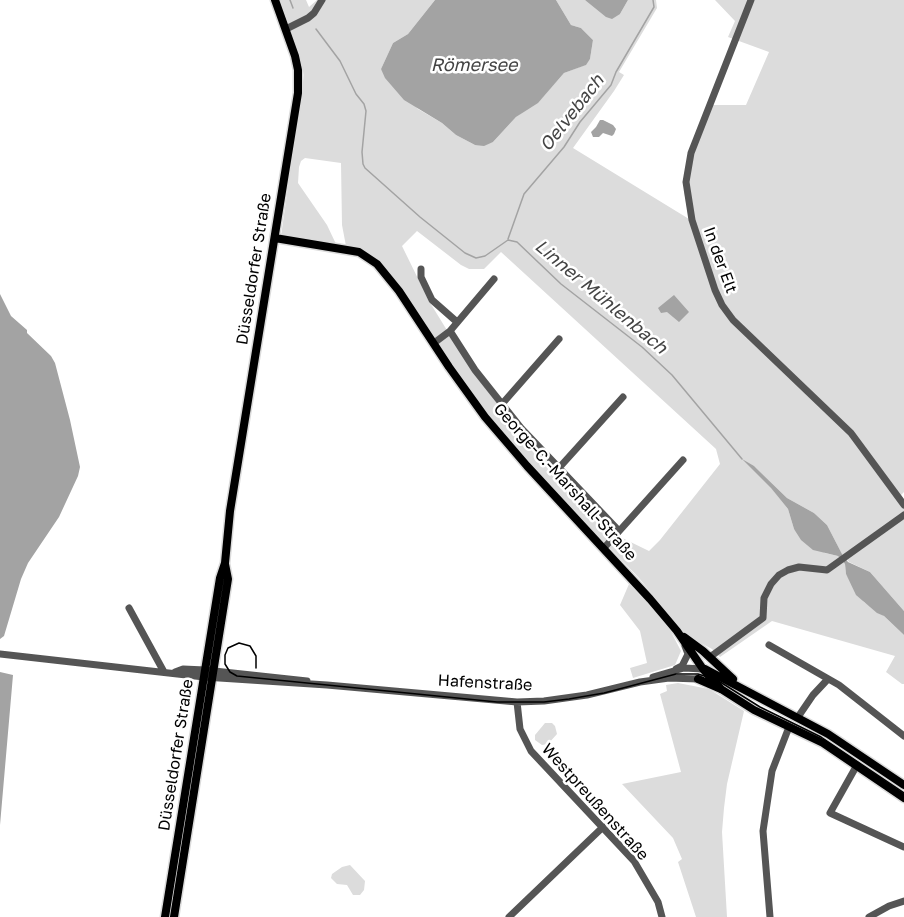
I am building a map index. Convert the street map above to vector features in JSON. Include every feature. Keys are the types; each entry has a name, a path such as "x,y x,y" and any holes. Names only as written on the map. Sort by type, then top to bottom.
{"main road":[{"name":"Düsseldorfer Straße","path":"174,917 209,674 220,578 225,563 232,500 299,82 295,56 275,0"},
{"name":"George-C.-Marshall-Straße","path":"274,238 359,252 366,255 388,276 470,396 503,438 677,631 703,669 721,689"},
{"path":"692,651 710,657 750,693"},
{"name":"Hafenstraße","path":"703,669 719,675 798,717 844,744 904,785"},
{"name":"Düsseldorfer Straße","path":"165,917 209,674"},
{"name":"Hafenstraße","path":"698,679 721,689 754,711 823,743 904,798"}],"street":[{"path":"286,29 314,14 322,0"},
{"name":"In der Elt","path":"751,0 691,153 686,182 692,220 715,290 733,320 851,433 904,506"},
{"path":"421,269 420,277 432,300 457,322"},
{"path":"436,346 494,279"},
{"path":"450,331 475,370 521,428 619,531"},
{"path":"502,404 559,339"},
{"path":"558,469 623,397"},
{"path":"604,548 683,460"},
{"path":"710,657 763,618 764,598 779,575 799,567 827,570 904,515"},
{"path":"129,608 164,672"},
{"path":"770,645 851,693 904,736"},
{"path":"671,671 682,666 692,651"},
{"name":"Hafenstraße","path":"0,654 164,672 183,669 209,674 517,702 586,695 640,682 669,678 698,679"},
{"name":"Hafenstraße","path":"640,682 684,668 703,669"},
{"path":"798,717 813,694 828,679"},
{"name":"Westpreußenstraße","path":"517,702 520,729 531,751 634,861 658,902 662,917"},
{"path":"770,917 763,831 772,771 789,727"},
{"path":"857,765 830,813 904,847"},
{"path":"509,917 603,827"},
{"path":"869,917 904,901"}],"shaded area":[{"path":"280,0 306,0 309,7 317,0 435,0 408,34 393,43 381,69 418,109 475,145 493,142 516,117 542,98 564,73 585,65 590,59 593,40 581,28 571,25 556,0 585,0 620,14 628,0 656,0 657,8 619,72 624,75 573,148 689,219 684,191 686,165 711,105 746,105 769,52 728,37 735,21 715,0 904,0 904,492 901,495 904,501 904,611 870,572 849,562 842,554 827,525 814,513 787,498 754,466 788,509 794,529 825,553 838,556 845,564 846,574 864,602 884,616 904,635 904,684 886,672 895,656 772,621 720,657 712,649 686,635 639,578 610,548 611,537 605,542 601,541 487,415 375,258 365,251 346,246 342,225 341,163 305,158 299,167 298,183 327,225 336,244 281,236 304,75","holes":["417,231 469,269 484,269 501,252 716,449 720,464 649,551 612,533 609,527 518,430 472,371 429,301 402,246"]},
{"path":"629,584 668,626 681,651 675,665 633,678 630,668 647,663 640,631 620,605"},
{"path":"678,683 709,689 744,711 727,784 722,832 727,917 696,917 678,862 682,859 673,838 622,784 681,772 660,694 667,691 666,685"},
{"path":"545,723 552,723 557,734 548,744 542,745 535,740 535,735"},
{"path":"350,865 365,881 364,890 360,895 353,895 347,885 337,884 331,878 332,874 342,867"}],"water":[{"name":"Römersee","path":"435,0 556,0 571,25 581,28 593,40 590,59 586,65 564,73 538,103 516,117 493,142 484,146 475,145 404,100 385,78 381,69 393,43 408,34"},
{"path":"585,0 628,0 620,14 612,19 606,17"},
{"path":"600,120 613,125 616,129 612,136 603,133 599,137 593,137 591,132"},
{"path":"0,294 11,316 27,330 27,333 51,356 55,363 80,467 59,517 28,563 4,636 0,639"},
{"path":"674,295 689,312 679,322 667,312 661,313 658,308"},
{"path":"742,459 754,466 787,498 814,513 827,525 848,562 870,572 904,611 904,635 856,595 846,574 845,564 838,556 813,550 801,540 794,529 788,509"},
{"path":"0,672 13,675 0,825"}],"waterway":[{"name":"Linner Mühlenbach","path":"290,0 293,8"},
{"name":"Oelvebach","path":"508,239 524,194 564,147 580,122 611,85 616,72 654,7 653,0"},
{"name":"Linner Mühlenbach","path":"316,29 340,61 356,94 364,104 366,111 362,152 365,168 465,253 476,258 485,256 508,240 517,242 561,284 642,347 672,375 742,459"}],"tram line":[{"path":"256,668 256,656 250,646 239,643 228,648 225,664 230,672 237,676 497,702 544,702 569,699 604,693 676,674 698,674 717,680 760,707 821,737 904,793"}]}
